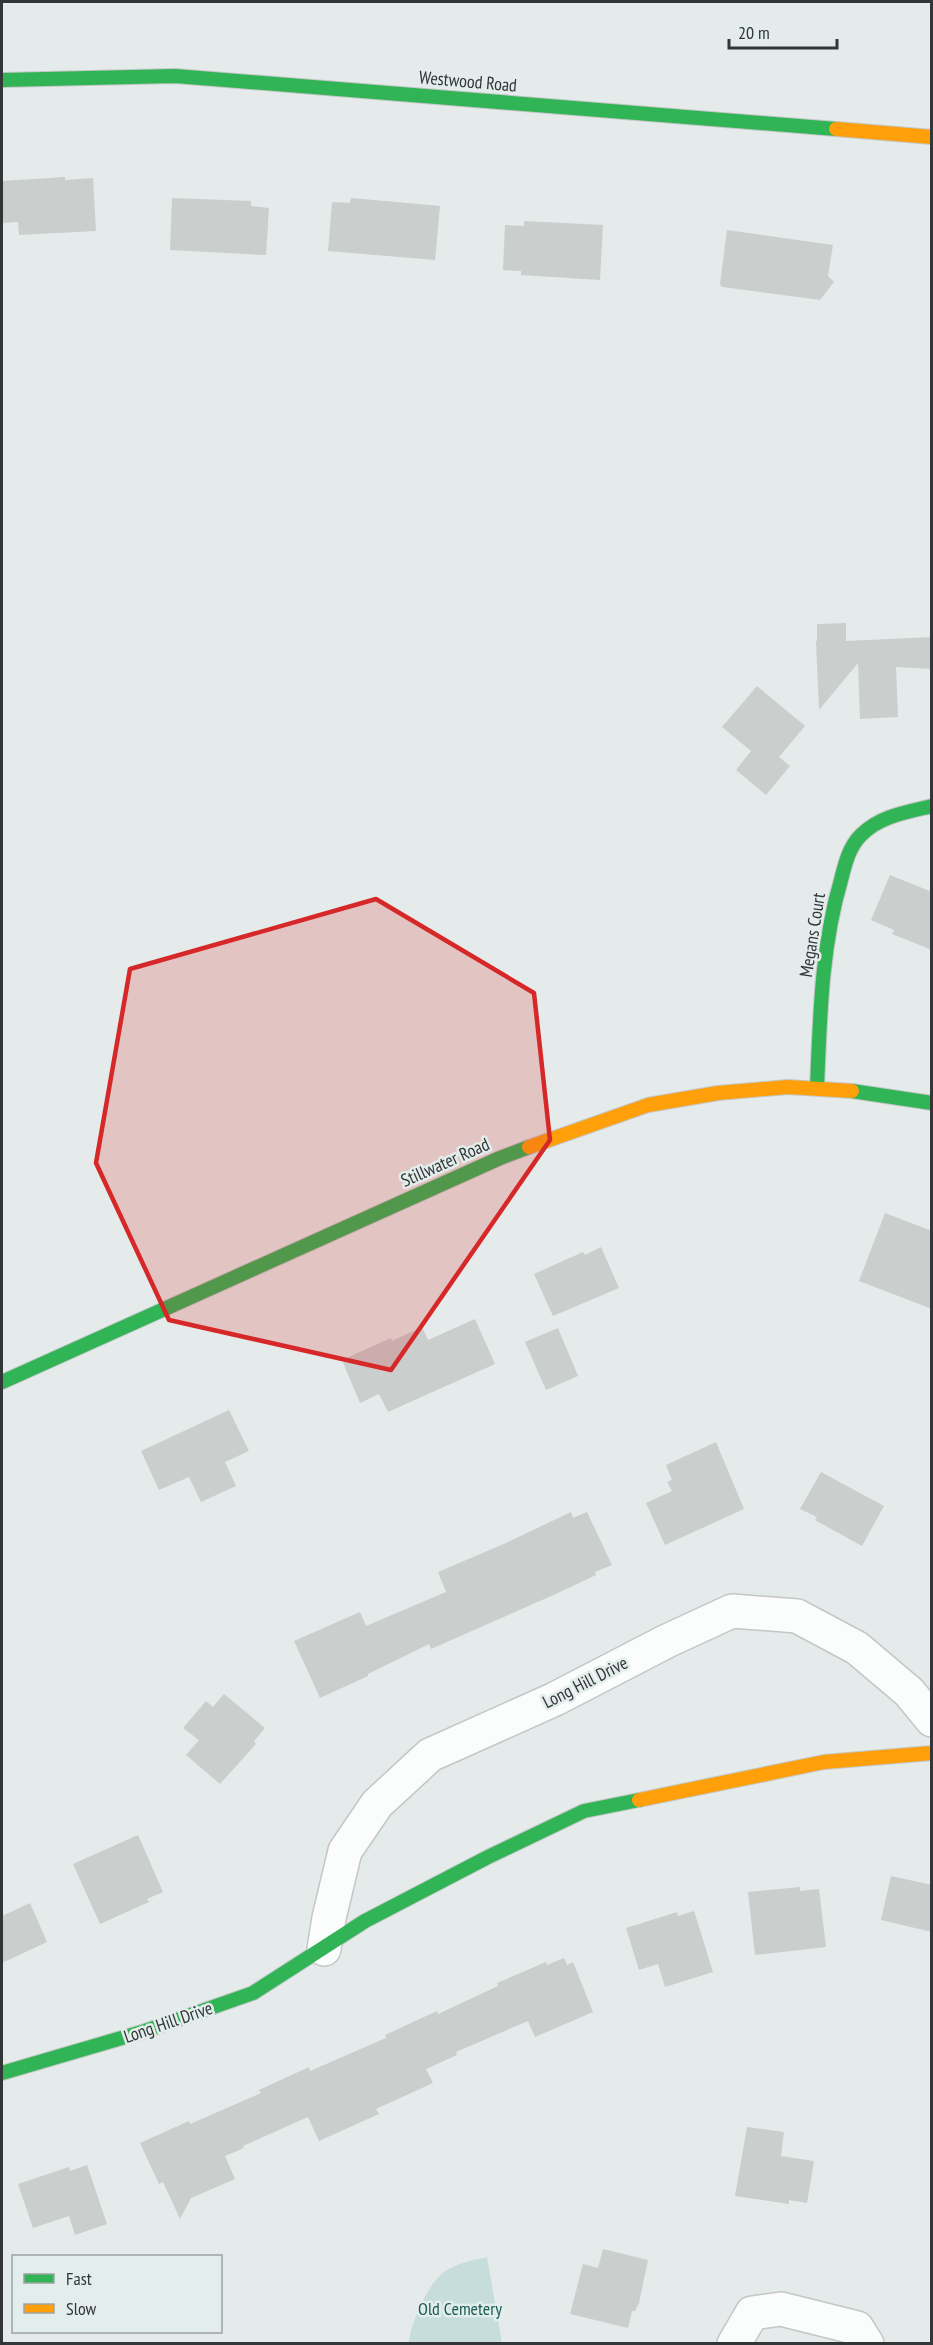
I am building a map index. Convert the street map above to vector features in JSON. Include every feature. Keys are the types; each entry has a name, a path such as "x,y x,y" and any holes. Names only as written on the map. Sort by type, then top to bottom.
{"street":[{"name":"Westwood Road","path":"2,80 175,76 932,137"},
{"name":"Megans Court","path":"817,1088 820,1004 834,900 849,856 855,842 881,819 892,814 932,806"},
{"name":"Stillwater Road","path":"2,1383 500,1158 648,1105 718,1093 788,1087 856,1091 932,1103"},
{"name":"Long Hill Drive","path":"324,1949 328,1918 345,1851 377,1804 430,1755 555,1699 667,1641 732,1611 797,1616 857,1648 909,1692 932,1720"},
{"name":"Long Hill Drive","path":"2,2073 142,2032 253,1993 375,1916 488,1857 584,1811 824,1762 932,1753"},
{"path":"734,2343 752,2313 781,2309 857,2328 867,2343"}],"highlighted area":[{"path":"376,899 534,993 550,1140 391,1370 169,1320 96,1163 130,969"}],"green space":[{"name":"Old Cemetery","path":"487,2257 502,2343 409,2343 413,2325 427,2292 440,2275 456,2265"}],"building":[{"path":"65,177 65,180 93,178 96,231 19,235 18,222 2,223 2,181"},
{"path":"172,198 251,201 251,206 269,208 266,255 170,250"},
{"path":"351,198 440,206 435,260 328,251 332,202 350,203"},
{"path":"524,221 603,225 600,280 521,275 521,271 503,270 505,225 524,226"},
{"path":"727,230 833,245 828,276 834,282 820,300 722,287 720,284"},
{"path":"846,623 846,641 932,637 932,669 896,667 898,717 860,719 858,663 819,710 817,624"},
{"path":"757,686 805,726 779,757 790,766 766,795 736,770 751,751 722,727"},
{"path":"890,875 932,892 932,950 892,934 894,930 871,920"},
{"path":"885,1213 932,1231 932,1309 859,1281"},
{"path":"601,1247 619,1288 553,1316 534,1274 583,1252 585,1255"},
{"path":"475,1319 495,1364 388,1412 379,1394 360,1403 342,1360 422,1327 428,1340"},
{"path":"558,1328 578,1376 546,1390 525,1342"},
{"path":"229,1410 249,1451 225,1462 236,1486 201,1502 189,1477 159,1490 141,1451"},
{"path":"716,1442 744,1509 665,1545 646,1503 672,1491 667,1482 672,1480 666,1465"},
{"path":"821,1472 884,1506 862,1546 815,1520 817,1517 800,1509"},
{"path":"571,1512 573,1518 587,1512 612,1565 558,1593 431,1649 429,1644 320,1698 294,1641 360,1612 366,1626 446,1592 438,1572"},
{"path":"224,1694 265,1728 254,1741 256,1744 220,1784 186,1755 199,1740 183,1728 206,1701 213,1707"},
{"path":"138,1835 163,1892 147,1899 149,1902 100,1924 73,1864"},
{"path":"891,1876 932,1885 932,1932 881,1920"},
{"path":"800,1887 800,1891 819,1889 826,1947 755,1955 748,1892"},
{"path":"30,1903 47,1942 2,1963 2,1916"},
{"path":"694,1911 713,1972 665,1987 658,1964 639,1970 626,1928 677,1912 678,1916"},
{"path":"564,1958 567,1965 573,1962 593,2012 535,2037 528,2021 456,2052 457,2055 426,2069 433,2083 376,2109 379,2114 319,2141 308,2117 243,2146 244,2148 225,2156 235,2179 191,2198 180,2219 163,2182 159,2184 140,2143 261,2093 259,2090 309,2067 310,2071 386,2038 385,2035 437,2011 438,2014 498,1986 497,1983 546,1962 547,1965"},
{"path":"747,2127 784,2132 781,2156 814,2161 807,2203 789,2200 789,2204 735,2196"},
{"path":"87,2165 107,2224 75,2235 69,2216 33,2228 18,2184 69,2167 70,2171"},
{"path":"603,2249 648,2260 639,2303 635,2311 632,2311 628,2328 570,2314 583,2264 598,2268"}],"traffic: fast":[{"path":"2,80 175,76 836,129"},
{"path":"817,1088 825,957 834,906 848,856 861,835 877,823 932,806"},
{"path":"852,1091 932,1103"},
{"path":"2,1382 529,1147"},
{"path":"2,2073 142,2032 253,1993 365,1921 488,1857 584,1811 639,1800"}],"traffic: slow":[{"path":"836,129 932,137"},
{"path":"529,1147 648,1105 718,1093 788,1087 852,1091"},
{"path":"639,1800 824,1762 932,1753"}]}
